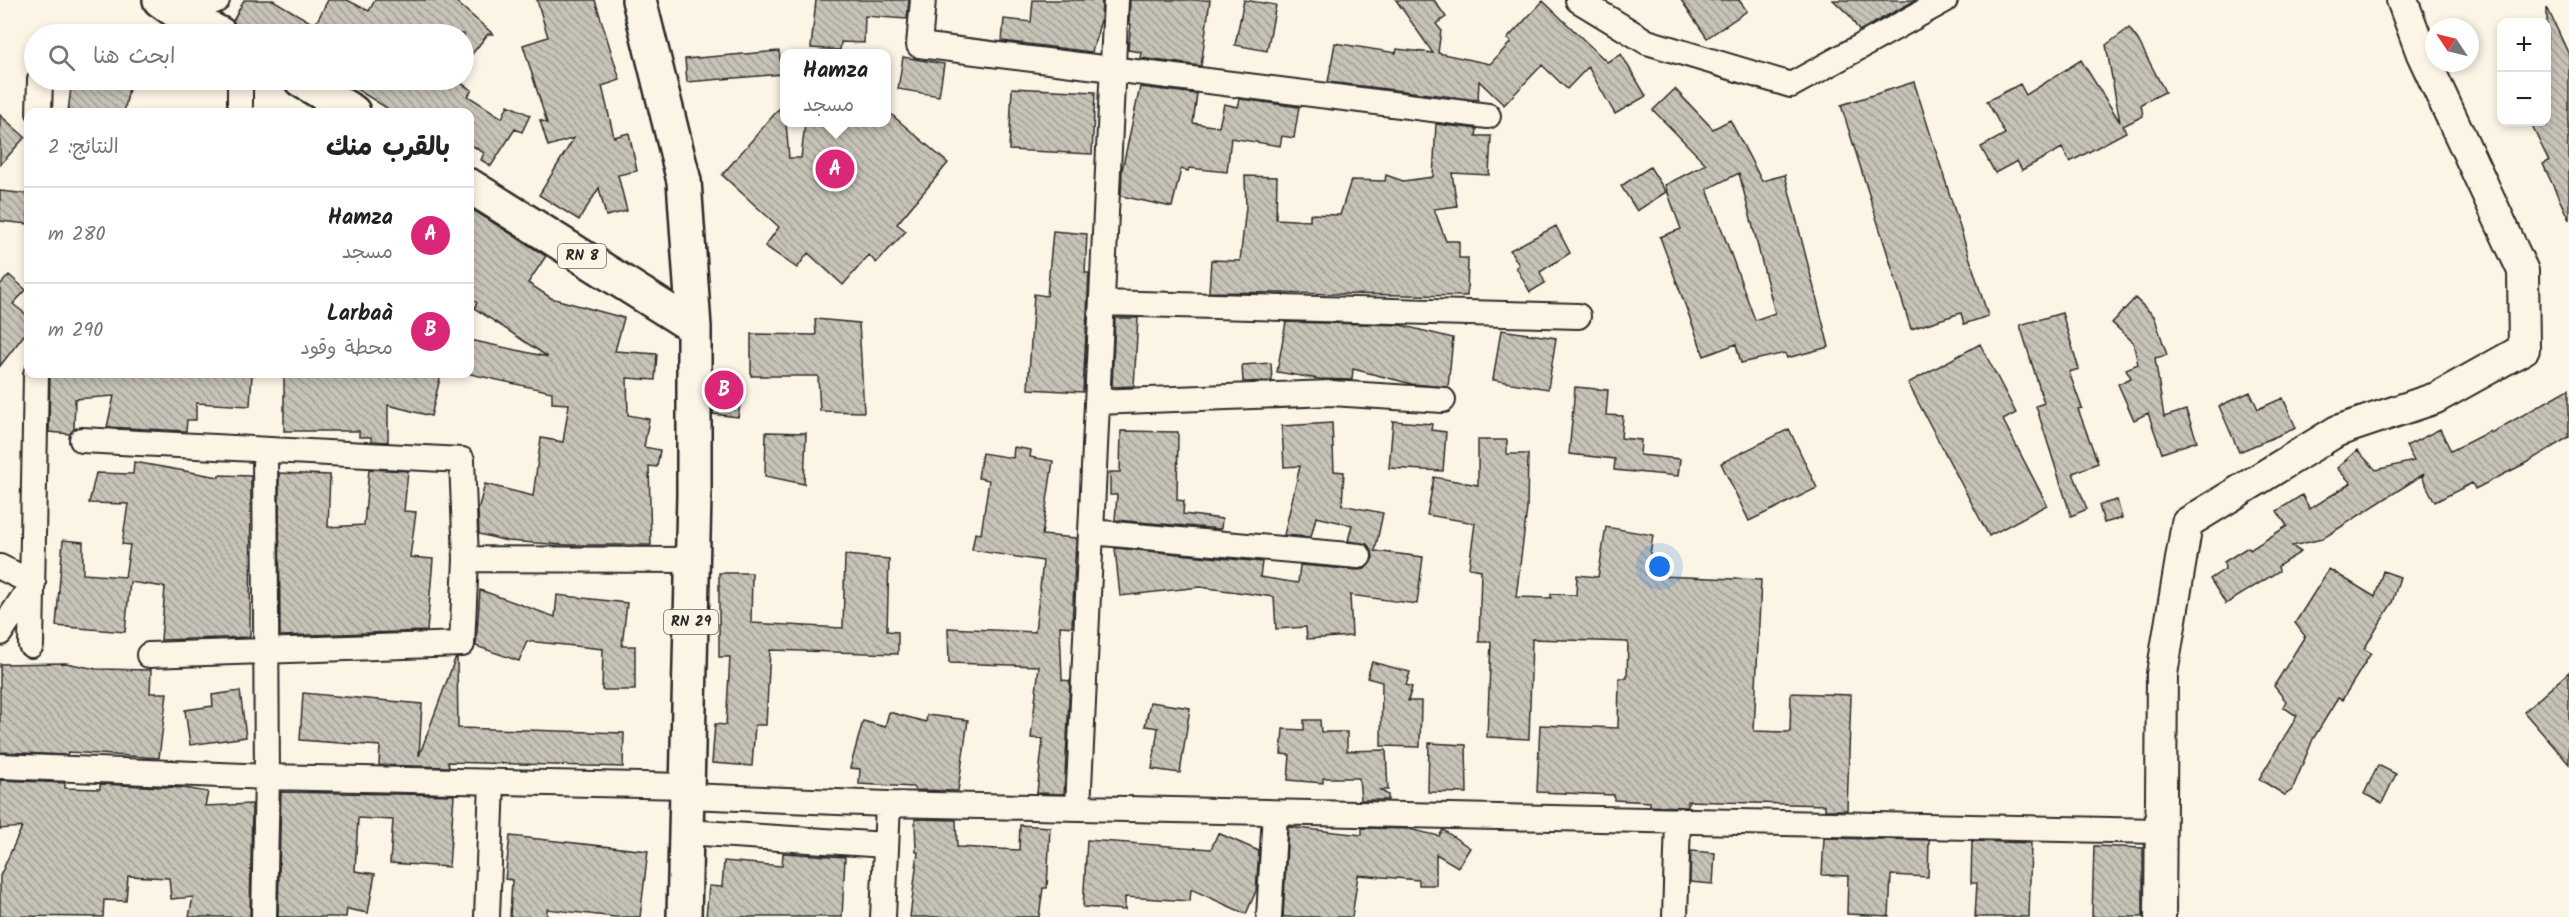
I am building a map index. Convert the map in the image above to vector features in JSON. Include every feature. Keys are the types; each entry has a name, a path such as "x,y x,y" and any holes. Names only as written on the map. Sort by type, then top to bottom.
{"main road":[{"name":"RN 29","path":"639,0 684,181 694,327 692,561 684,917"},
{"path":"170,7 201,24"},
{"path":"317,90 346,108"},
{"name":"RN 8","path":"474,189 694,327"}],"street":[{"path":"170,7 216,0"},
{"path":"923,0 919,45 1488,116"},
{"path":"1078,808 1116,0"},
{"path":"1578,0 1647,42 1791,86 1945,0"},
{"path":"2160,917 2162,674 2187,524 2337,431 2436,398 2524,349 2523,271 2422,54 2402,0"},
{"path":"39,108 40,90"},
{"path":"240,90 240,108"},
{"path":"1102,303 1578,316"},
{"path":"32,645 36,378"},
{"path":"1097,402 1331,393 1443,400"},
{"path":"82,440 462,460 466,559 462,644 148,655"},
{"path":"264,917 267,777 265,450"},
{"path":"1091,532 1359,556"},
{"path":"466,559 692,561"},
{"path":"0,567 33,583"},
{"path":"0,633 33,583"},
{"path":"0,766 267,777 492,782 687,791 888,804 2159,831"},
{"path":"487,917 492,782"},
{"path":"882,917 888,804"},
{"path":"1269,917 1275,813"},
{"path":"1675,917 1678,820"},
{"path":"686,832 886,845"}],"building":[{"path":"244,0 273,0 313,24 234,24 233,21"},
{"path":"328,0 347,0 369,11 375,0 454,0 493,34 488,34 474,52 474,24 316,24"},
{"path":"537,0 595,0 620,80 602,86 614,137 629,133 637,171 618,175 627,211 606,216 599,188 579,220 539,195 574,138 548,146 540,120 547,123 523,45 548,37"},
{"path":"816,0 909,0 907,19 865,16 864,43 841,42 840,49 811,48"},
{"path":"1033,0 1102,0 1101,20 1092,52 1002,41 1004,19 1031,22"},
{"path":"1130,0 1210,0 1201,66 1140,58 1141,52 1128,50 1131,24 1129,24"},
{"path":"1244,0 1276,5 1267,51 1235,45"},
{"path":"1396,0 1434,0 1446,17 1436,24 1441,30 1438,53 1490,64 1511,42 1507,39 1543,1 1607,62 1621,54 1646,96 1615,114 1588,67 1567,89 1542,65 1504,105 1479,81 1478,100 1328,82 1335,43 1396,53 1397,49 1433,53"},
{"path":"1681,0 1739,0 1747,11 1707,38"},
{"path":"1833,0 1916,0 1859,31 1850,16"},
{"path":"2547,7 2569,55 2569,220 2543,164 2549,161 2532,126 2551,126 2551,18 2547,18"},
{"path":"2129,28 2138,40 2165,92 2141,104 2143,116 2123,126 2126,132 2070,162 2062,148 2022,170 2017,161 1995,173 1981,147 2005,134 1987,101 2020,84 2026,95 2081,60 2120,122 2106,45"},
{"path":"779,51 780,74 687,82 685,59"},
{"path":"903,57 944,64 939,96 898,89"},
{"path":"1914,82 1988,316 1964,324 1961,313 1911,329 1841,105"},
{"path":"1140,87 1197,94 1193,123 1219,127 1224,104 1238,107 1240,99 1299,107 1294,138 1282,136 1280,146 1231,138 1227,172 1181,169 1172,207 1121,196 1122,170"},
{"path":"1012,88 1095,92 1092,154 1009,150"},
{"path":"1675,89 1713,129 1730,120 1762,181 1785,175 1829,347 1787,358 1785,353 1741,363 1736,344 1704,356 1660,237 1681,229 1665,185 1706,164 1653,110","holes":["1739,173 1775,313 1755,320 1707,189"]},
{"path":"71,90 129,90 125,108 68,108"},
{"path":"358,90 472,90 468,96 502,118 508,105 530,115 522,132 515,129 491,166 481,160 484,153 474,147 474,108 387,108"},
{"path":"780,108 780,127 786,127 789,158 801,158 805,127 891,127 891,114 948,163 897,224 906,231 876,263 869,255 843,285 808,253 797,268 765,246 779,227 722,175"},
{"path":"0,115 24,138 0,165"},
{"path":"1436,124 1477,129 1476,136 1491,136 1489,175 1452,173 1457,206 1434,209 1446,241 1459,241 1459,258 1468,258 1467,296 1209,292 1211,260 1240,261 1246,207 1245,176 1277,177 1276,219 1310,221 1310,214 1340,215 1351,180 1385,181 1386,175 1403,181 1433,177"},
{"path":"1650,167 1666,192 1637,211 1621,186"},
{"path":"0,191 24,194 24,224 0,221"},
{"path":"474,211 546,256 528,283 551,298 624,318 615,351 657,354 655,380 627,378 628,415 649,419 644,447 660,450 657,467 649,466 651,545 566,545 507,541 479,534 478,510 485,484 533,496 541,438 563,442 569,404 552,403 552,392 474,375 474,341 548,357 474,308 477,303 474,301"},
{"path":"1556,226 1570,253 1540,272 1545,283 1530,292 1516,267 1519,265 1510,250"},
{"path":"1053,231 1087,234 1085,273 1089,273 1083,392 1028,389 1034,294 1047,296"},
{"path":"9,275 24,288 24,292 13,304 24,313 24,335 0,366 0,285"},
{"path":"2135,298 2154,316 2167,355 2155,358 2164,417 2186,410 2197,441 2162,453 2148,413 2134,420 2118,384 2131,378 2126,369 2138,364 2133,342 2112,323"},
{"path":"2062,313 2079,369 2069,372 2082,408 2078,409 2098,463 2073,473 2087,509 2071,516 2036,406 2044,403 2020,325"},
{"path":"1115,318 1138,318 1134,386 1112,387"},
{"path":"815,319 859,323 864,412 820,411 818,376 751,376 751,334 816,335"},
{"path":"1286,322 1400,325 1453,338 1448,387 1412,384 1353,369 1352,380 1319,379 1277,372"},
{"path":"1501,330 1556,338 1548,389 1493,380"},
{"path":"1980,344 2016,413 2003,420 2047,505 1989,536 1908,383"},
{"path":"1271,363 1272,381 1243,382 1242,365"},
{"path":"50,378 252,378 250,406 196,403 196,420 187,420 186,431 107,427 114,396 75,399 74,429 70,434 49,432"},
{"path":"284,378 440,378 431,416 388,405 388,442 371,441 371,437 359,437 359,431 284,431"},
{"path":"1575,387 1608,390 1606,415 1623,416 1621,438 1641,440 1640,455 1680,459 1678,476 1614,470 1615,459 1569,454"},
{"path":"717,389 742,393 738,417 713,414"},
{"path":"2569,389 2569,437 2524,464 2475,489 2472,483 2435,502 2422,477 2424,474 2322,539 2292,546 2301,552 2278,566 2279,571 2226,604 2210,579 2225,569 2224,562 2248,547 2250,550 2287,526 2277,511 2302,495 2310,509 2351,483 2337,468 2357,450 2376,470 2414,461 2406,446 2440,429 2451,451 2490,431 2491,433"},
{"path":"2250,392 2258,409 2283,398 2296,428 2239,452 2219,406"},
{"path":"1393,421 1432,424 1431,430 1446,432 1443,471 1389,468"},
{"path":"1332,423 1334,471 1344,472 1342,505 1383,513 1375,551 1423,557 1417,604 1350,595 1352,636 1307,639 1306,627 1276,629 1274,597 1200,587 1120,596 1115,548 1262,562 1260,577 1298,583 1300,565 1365,569 1373,558 1372,551 1367,544 1348,541 1352,525 1316,517 1311,537 1284,535 1300,466 1284,467 1282,426"},
{"path":"1789,429 1817,488 1749,521 1721,463"},
{"path":"1121,431 1178,432 1177,500 1184,501 1183,514 1222,519 1221,529 1115,520 1117,495 1110,495 1110,472 1120,472"},
{"path":"766,432 806,433 804,484 765,476"},
{"path":"1478,440 1507,440 1507,454 1528,454 1527,509 1516,597 1551,598 1551,594 1576,595 1577,575 1598,577 1606,527 1653,535 1649,561 1661,563 1659,576 1761,580 1754,731 1790,732 1791,693 1851,695 1847,810 1825,810 1825,805 1688,801 1688,807 1650,806 1650,802 1614,800 1614,795 1537,792 1540,725 1618,728 1619,678 1627,678 1628,642 1532,639 1529,739 1487,737 1491,642 1479,642 1481,570 1469,568 1475,523 1427,515 1434,477 1478,485"},
{"path":"1014,447 1031,450 1030,457 1053,461 1042,535 1076,538 1072,627 1060,626 1062,680 1070,681 1064,794 1037,793 1043,739 1031,738 1039,666 949,663 948,628 1035,632 1043,561 972,550 975,533 981,534 989,480 978,478 982,453 1013,458"},
{"path":"134,462 219,477 219,475 251,476 250,637 161,640 165,587 130,582 125,632 56,626 63,540 83,542 83,574 125,577 130,545 122,544 128,504 89,503 96,473 133,474"},
{"path":"369,469 408,471 404,511 416,512 410,557 433,559 427,631 280,636 279,473 330,475 328,527 364,525"},
{"path":"2117,500 2122,518 2104,523 2099,505"},
{"path":"845,555 889,559 887,631 898,632 898,654 770,650 766,725 755,725 752,766 712,763 715,724 726,725 730,657 719,657 719,573 752,573 751,623 843,628"},
{"path":"2329,569 2375,597 2383,571 2400,577 2392,603 2364,649 2371,653 2342,700 2338,698 2313,739 2292,790 2285,795 2259,779 2297,716 2283,707 2286,701 2274,686 2305,636 2295,623"},
{"path":"480,590 555,617 557,595 627,603 622,646 635,646 635,690 602,690 603,649 527,641 519,661 476,646"},
{"path":"457,658 458,728 624,733 623,767 448,762 449,767 379,765 380,746 300,740 303,693 422,704 419,756"},
{"path":"1372,662 1410,672 1406,685 1412,687 1408,701 1421,701 1420,747 1381,746 1382,682 1367,678"},
{"path":"66,663 96,669 151,670 150,693 167,693 159,758 68,752 67,755 0,752 0,664"},
{"path":"2569,672 2569,764 2524,712"},
{"path":"240,691 246,737 190,745 185,710 213,706 212,695"},
{"path":"1150,702 1190,708 1180,773 1152,769 1158,728 1145,726"},
{"path":"889,712 926,722 927,715 968,720 958,791 915,790 913,787 859,784 860,769 850,768 863,721 885,727"},
{"path":"1304,720 1320,720 1321,732 1347,732 1347,751 1386,750 1388,790 1380,790 1388,795 1388,800 1361,800 1359,778 1323,778 1323,783 1288,780 1290,755 1281,754 1283,729 1304,730"},
{"path":"1429,743 1466,745 1467,793 1428,792"},
{"path":"2378,765 2396,774 2382,803 2364,794"},
{"path":"0,780 65,783 65,788 100,789 100,784 184,788 208,792 205,806 252,804 250,917 189,917 193,897 171,899 169,878 128,876 126,901 104,900 103,917 0,916 0,876 22,827 0,829"},
{"path":"281,792 454,795 449,867 390,863 393,820 358,818 355,871 375,874 368,913 347,909 346,917 278,917"},
{"path":"915,819 956,820 957,847 1019,850 1020,825 1050,827 1047,888 1043,888 1039,917 910,917 918,852 916,852"},
{"path":"1288,827 1362,835 1362,828 1409,829 1439,836 1443,830 1470,848 1458,867 1436,854 1436,885 1419,885 1419,880 1358,875 1352,917 1283,917"},
{"path":"1218,833 1259,851 1256,891 1246,914 1191,889 1190,901 1125,897 1125,910 1083,907 1087,840 1211,849"},
{"path":"510,836 648,851 640,917 615,917 547,909 547,917 510,917 512,880 505,879"},
{"path":"1824,838 1929,840 1928,877 1891,875 1889,916 1847,914 1848,876 1822,875"},
{"path":"1972,841 2031,843 2029,917 1975,917 1977,883 1971,883"},
{"path":"2094,846 2143,848 2143,917 2092,917"},
{"path":"1691,851 1715,853 1713,884 1690,882"},
{"path":"783,853 845,857 842,917 706,917 709,886 722,887 724,861 782,866"}],"place":[{"name":"Hamza","path":"835,169"},
{"name":"Larbaà","path":"724,390"}]}
